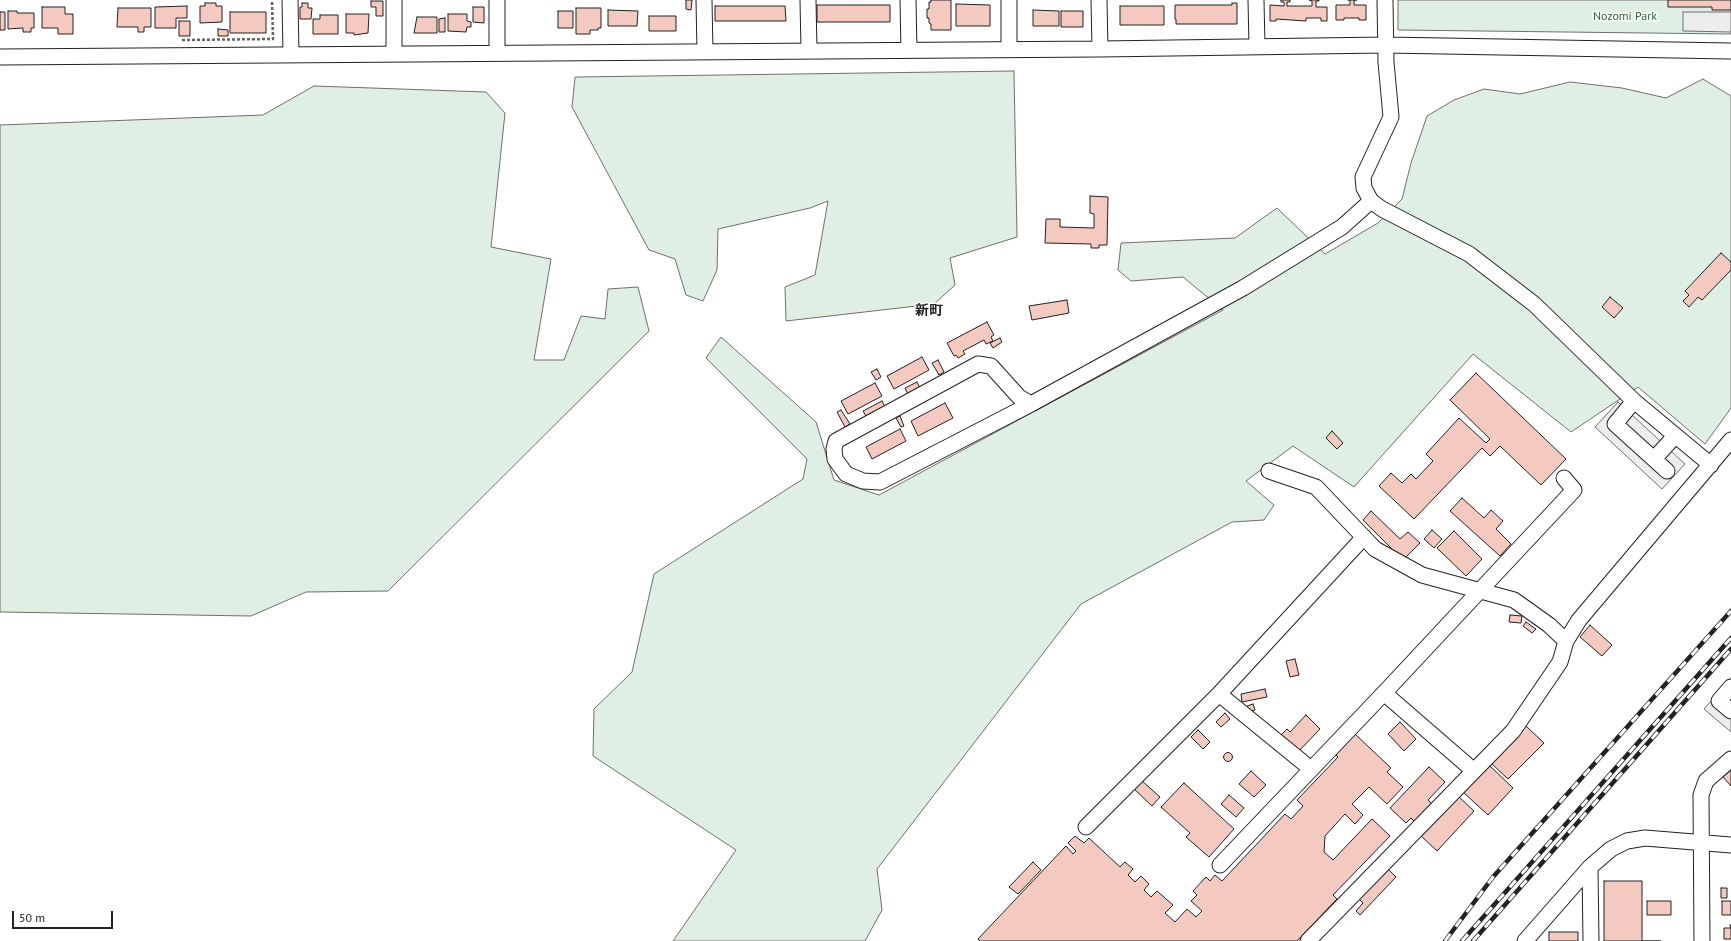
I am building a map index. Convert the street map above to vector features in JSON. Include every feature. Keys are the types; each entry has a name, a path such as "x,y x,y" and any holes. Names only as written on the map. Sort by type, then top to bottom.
{"street":[{"path":"290,0 291,54"},
{"path":"394,0 394,54"},
{"path":"497,0 497,53"},
{"path":"704,0 704,51"},
{"path":"808,0 809,50"},
{"path":"908,0 909,50"},
{"path":"1009,0 1009,49"},
{"path":"1100,0 1100,49"},
{"path":"1256,0 1257,46"},
{"path":"1386,0 1386,62 1391,117 1363,177 1364,188 1371,200 1382,209 1469,254 1534,304 1634,401 1711,465"},
{"path":"0,57 1100,49 1386,45 1731,51"},
{"path":"1031,404 1019,397 992,366 978,364 836,441 834,450 835,459 846,474 863,480 880,482 1031,404 1243,288 1342,226 1371,200"},
{"path":"1634,401 1615,424 1667,471"},
{"path":"1654,459 1675,436"},
{"path":"1308,941 1513,731 1560,662 1566,641 1579,620 1731,440"},
{"path":"1269,471 1316,487 1375,549 1422,575 1514,600 1549,625 1566,641"},
{"path":"1220,865 1574,490 1564,478"},
{"path":"1086,827 1219,694 1364,537"},
{"path":"1731,687 1719,701 1731,711"},
{"path":"1384,693 1474,771"},
{"path":"1219,694 1311,770"},
{"path":"1702,941 1701,795 1706,781 1731,759"},
{"path":"1525,941 1590,867 1611,849 1627,841 1645,838 1731,845"},
{"path":"1590,867 1591,941"}],"path":[{"path":"272,0 273,39"}],"green space":[{"name":"Nozomi Park","path":"1398,0 1731,0 1731,34 1398,30"},
{"path":"1014,71 1017,237 950,258 955,285 934,304 786,321 785,287 815,275 828,201 810,208 718,229 717,270 703,301 686,295 675,259 649,250 572,107 575,77"},
{"path":"1703,79 1731,96 1731,408 1705,444 1638,387 1571,432 1473,354 1354,487 1293,446 1246,481 1274,505 1264,520 1232,522 1081,604 877,869 882,910 865,941 673,941 736,850 593,756 594,709 632,672 654,574 803,479 807,459 706,358 721,337 816,422 834,480 879,495 1223,310 1183,277 1131,281 1118,270 1121,243 1235,238 1277,208 1325,254 1378,223 1402,199 1411,163 1427,116 1454,100 1484,89 1520,94 1570,82 1622,88 1666,98"},
{"path":"314,86 486,92 505,113 491,247 551,259 534,360 564,360 581,316 605,319 608,289 638,287 649,331 388,591 306,592 251,616 0,612 0,125 263,115"}],"shaded area":[{"path":"1683,12 1731,12 1731,32 1683,31"},
{"path":"1618,402 1685,464 1662,489 1595,427"},
{"path":"1731,678 1731,732 1704,709"}],"building":[{"path":"686,0 692,0 691,10 686,9"},
{"path":"931,0 951,0 951,30 931,30 929,18 927,18 927,9 929,9 929,2 931,2"},
{"path":"1281,0 1290,0 1290,2 1287,2 1287,6 1312,6 1312,1 1309,0 1319,0 1316,1 1316,7 1327,7 1327,21 1321,21 1321,18 1306,18 1306,21 1276,19 1276,21 1270,21 1270,5 1284,6 1284,2 1281,2"},
{"path":"1350,0 1354,0 1354,5 1366,5 1366,20 1359,20 1359,18 1344,18 1344,20 1336,20 1336,5 1350,5"},
{"path":"1668,0 1731,0 1731,10 1712,10 1712,7 1668,7"},
{"path":"371,1 383,1 383,16 376,16 376,7 371,7"},
{"path":"205,3 216,3 216,6 222,6 222,22 200,23 200,6 205,6"},
{"path":"302,3 308,3 308,8 312,8 311,19 300,19 300,7 302,7"},
{"path":"1232,3 1237,3 1237,24 1176,24 1175,5 1232,5"},
{"path":"956,4 990,5 990,26 956,26"},
{"path":"817,5 890,5 890,22 817,22"},
{"path":"187,6 187,18 176,18 176,28 155,28 155,7"},
{"path":"715,6 785,6 786,21 715,21"},
{"path":"1120,6 1164,6 1164,25 1120,25"},
{"path":"42,7 65,7 65,14 73,14 73,34 58,34 58,28 42,28"},
{"path":"473,7 484,7 484,23 473,22"},
{"path":"118,8 151,8 151,27 144,27 144,32 138,32 138,27 117,27"},
{"path":"576,8 601,8 601,28 598,28 598,30 590,30 590,34 576,34"},
{"path":"608,10 638,11 637,26 608,26"},
{"path":"1033,10 1059,11 1059,26 1033,26"},
{"path":"8,11 17,11 17,13 34,13 34,28 31,28 31,32 23,32 23,28 8,29"},
{"path":"558,11 573,11 573,28 558,28"},
{"path":"1061,11 1083,11 1083,27 1061,27"},
{"path":"0,12 5,12 5,30 0,30"},
{"path":"230,12 266,12 266,33 230,33"},
{"path":"346,14 369,14 368,33 354,35 354,33 346,33"},
{"path":"448,14 467,14 467,21 471,22 471,27 467,27 466,32 448,31"},
{"path":"320,15 338,15 338,34 313,34 313,19 320,19"},
{"path":"649,16 676,16 676,31 649,31"},
{"path":"417,17 437,17 437,33 414,33"},
{"path":"445,18 445,32 439,32 439,19"},
{"path":"179,21 190,21 190,36 179,36"},
{"path":"218,29 228,30 228,36 218,36"},
{"path":"1090,196 1108,197 1107,245 1099,245 1099,248 1091,248 1091,244 1045,243 1046,219 1060,219 1060,227 1094,228 1094,214 1090,213"},
{"path":"1721,253 1731,262 1731,270 1702,300 1698,297 1689,307 1683,301 1689,295 1685,291"},
{"path":"1610,297 1623,308 1614,318 1602,307"},
{"path":"1067,300 1069,313 1032,320 1029,306"},
{"path":"987,322 994,335 991,337 993,341 986,344 984,340 963,351 965,354 958,358 956,355 954,356 947,343"},
{"path":"1000,338 1002,342 993,348 990,343"},
{"path":"922,357 929,370 894,389 887,376"},
{"path":"938,360 944,372 939,375 932,363"},
{"path":"877,369 881,377 876,380 871,372"},
{"path":"1476,373 1566,459 1541,485 1500,446 1490,456 1482,448 1414,519 1379,486 1391,473 1402,483 1411,474 1416,479 1433,461 1426,454 1459,418 1486,443 1490,439 1450,400"},
{"path":"917,382 920,388 908,394 905,388"},
{"path":"875,383 882,396 848,414 841,401"},
{"path":"882,401 885,407 866,416 863,411"},
{"path":"945,403 953,418 918,436 911,421"},
{"path":"841,410 850,424 845,427 837,412"},
{"path":"900,416 904,426 901,427 896,418"},
{"path":"900,429 906,441 872,459 866,447"},
{"path":"1332,431 1343,443 1337,449 1326,438"},
{"path":"1462,498 1484,518 1491,510 1503,521 1496,529 1511,544 1500,556 1450,511"},
{"path":"1371,511 1400,539 1408,532 1420,543 1403,560 1363,520"},
{"path":"1432,530 1442,539 1434,548 1424,539"},
{"path":"1454,531 1482,559 1466,576 1437,548"},
{"path":"1510,615 1522,616 1521,623 1509,622"},
{"path":"1526,622 1536,629 1532,633 1523,626"},
{"path":"1590,625 1612,645 1602,656 1580,637"},
{"path":"1295,659 1299,675 1290,677 1286,661"},
{"path":"1265,689 1267,697 1242,702 1241,694"},
{"path":"1253,704 1255,710 1249,712 1247,706"},
{"path":"1225,713 1230,719 1221,727 1216,722"},
{"path":"1306,715 1320,729 1297,753 1280,736 1287,729 1290,732"},
{"path":"1400,722 1416,739 1404,751 1388,734"},
{"path":"1526,726 1544,743 1508,779 1491,763"},
{"path":"1198,730 1210,742 1203,749 1191,737"},
{"path":"1355,734 1391,768 1387,772 1403,787 1387,804 1369,787 1352,804 1363,815 1355,824 1345,814 1325,836 1324,852 1333,860 1372,819 1390,836 1333,895 1337,899 1297,941 980,941 978,939 1066,846 1073,854 1076,851 1068,843 1075,836 1084,843 1089,838 1120,867 1125,862 1133,869 1128,875 1135,882 1141,876 1149,884 1144,890 1151,897 1157,891 1173,905 1165,913 1175,922 1187,909 1196,917 1202,911 1191,901 1197,895 1193,891 1206,877 1210,881 1215,875 1222,881 1285,814 1291,819 1303,806 1297,800 1338,757 1335,754"},
{"path":"1226,753 1230,753 1232,757 1230,761 1226,761 1224,759 1224,755"},
{"path":"1489,765 1513,788 1488,815 1463,792"},
{"path":"1429,767 1445,782 1428,800 1432,804 1415,822 1411,818 1406,823 1390,808"},
{"path":"1731,770 1731,786 1723,777"},
{"path":"1251,771 1266,785 1254,797 1239,784"},
{"path":"1141,780 1160,797 1152,806 1133,788"},
{"path":"1184,783 1234,829 1209,857 1186,837 1190,833 1161,807"},
{"path":"1229,795 1244,808 1236,817 1221,804"},
{"path":"1457,795 1474,811 1437,851 1420,835"},
{"path":"1033,862 1041,870 1018,894 1009,887"},
{"path":"1388,869 1396,877 1360,915 1356,911 1363,903 1359,899"},
{"path":"1604,881 1642,881 1642,941 1604,941"},
{"path":"1721,888 1727,888 1727,898 1721,898"},
{"path":"1647,901 1671,901 1671,915 1647,915"},
{"path":"1722,901 1731,901 1731,915 1722,915"},
{"path":"1724,928 1731,928 1731,939 1724,939"},
{"path":"1549,932 1578,932 1578,941 1549,941"}],"railway":[{"path":"1445,941 1493,877 1731,611"},
{"path":"1462,941 1731,638"},
{"path":"1473,941 1731,649"}],"district":[{"name":"新町","path":"929,311"}]}
